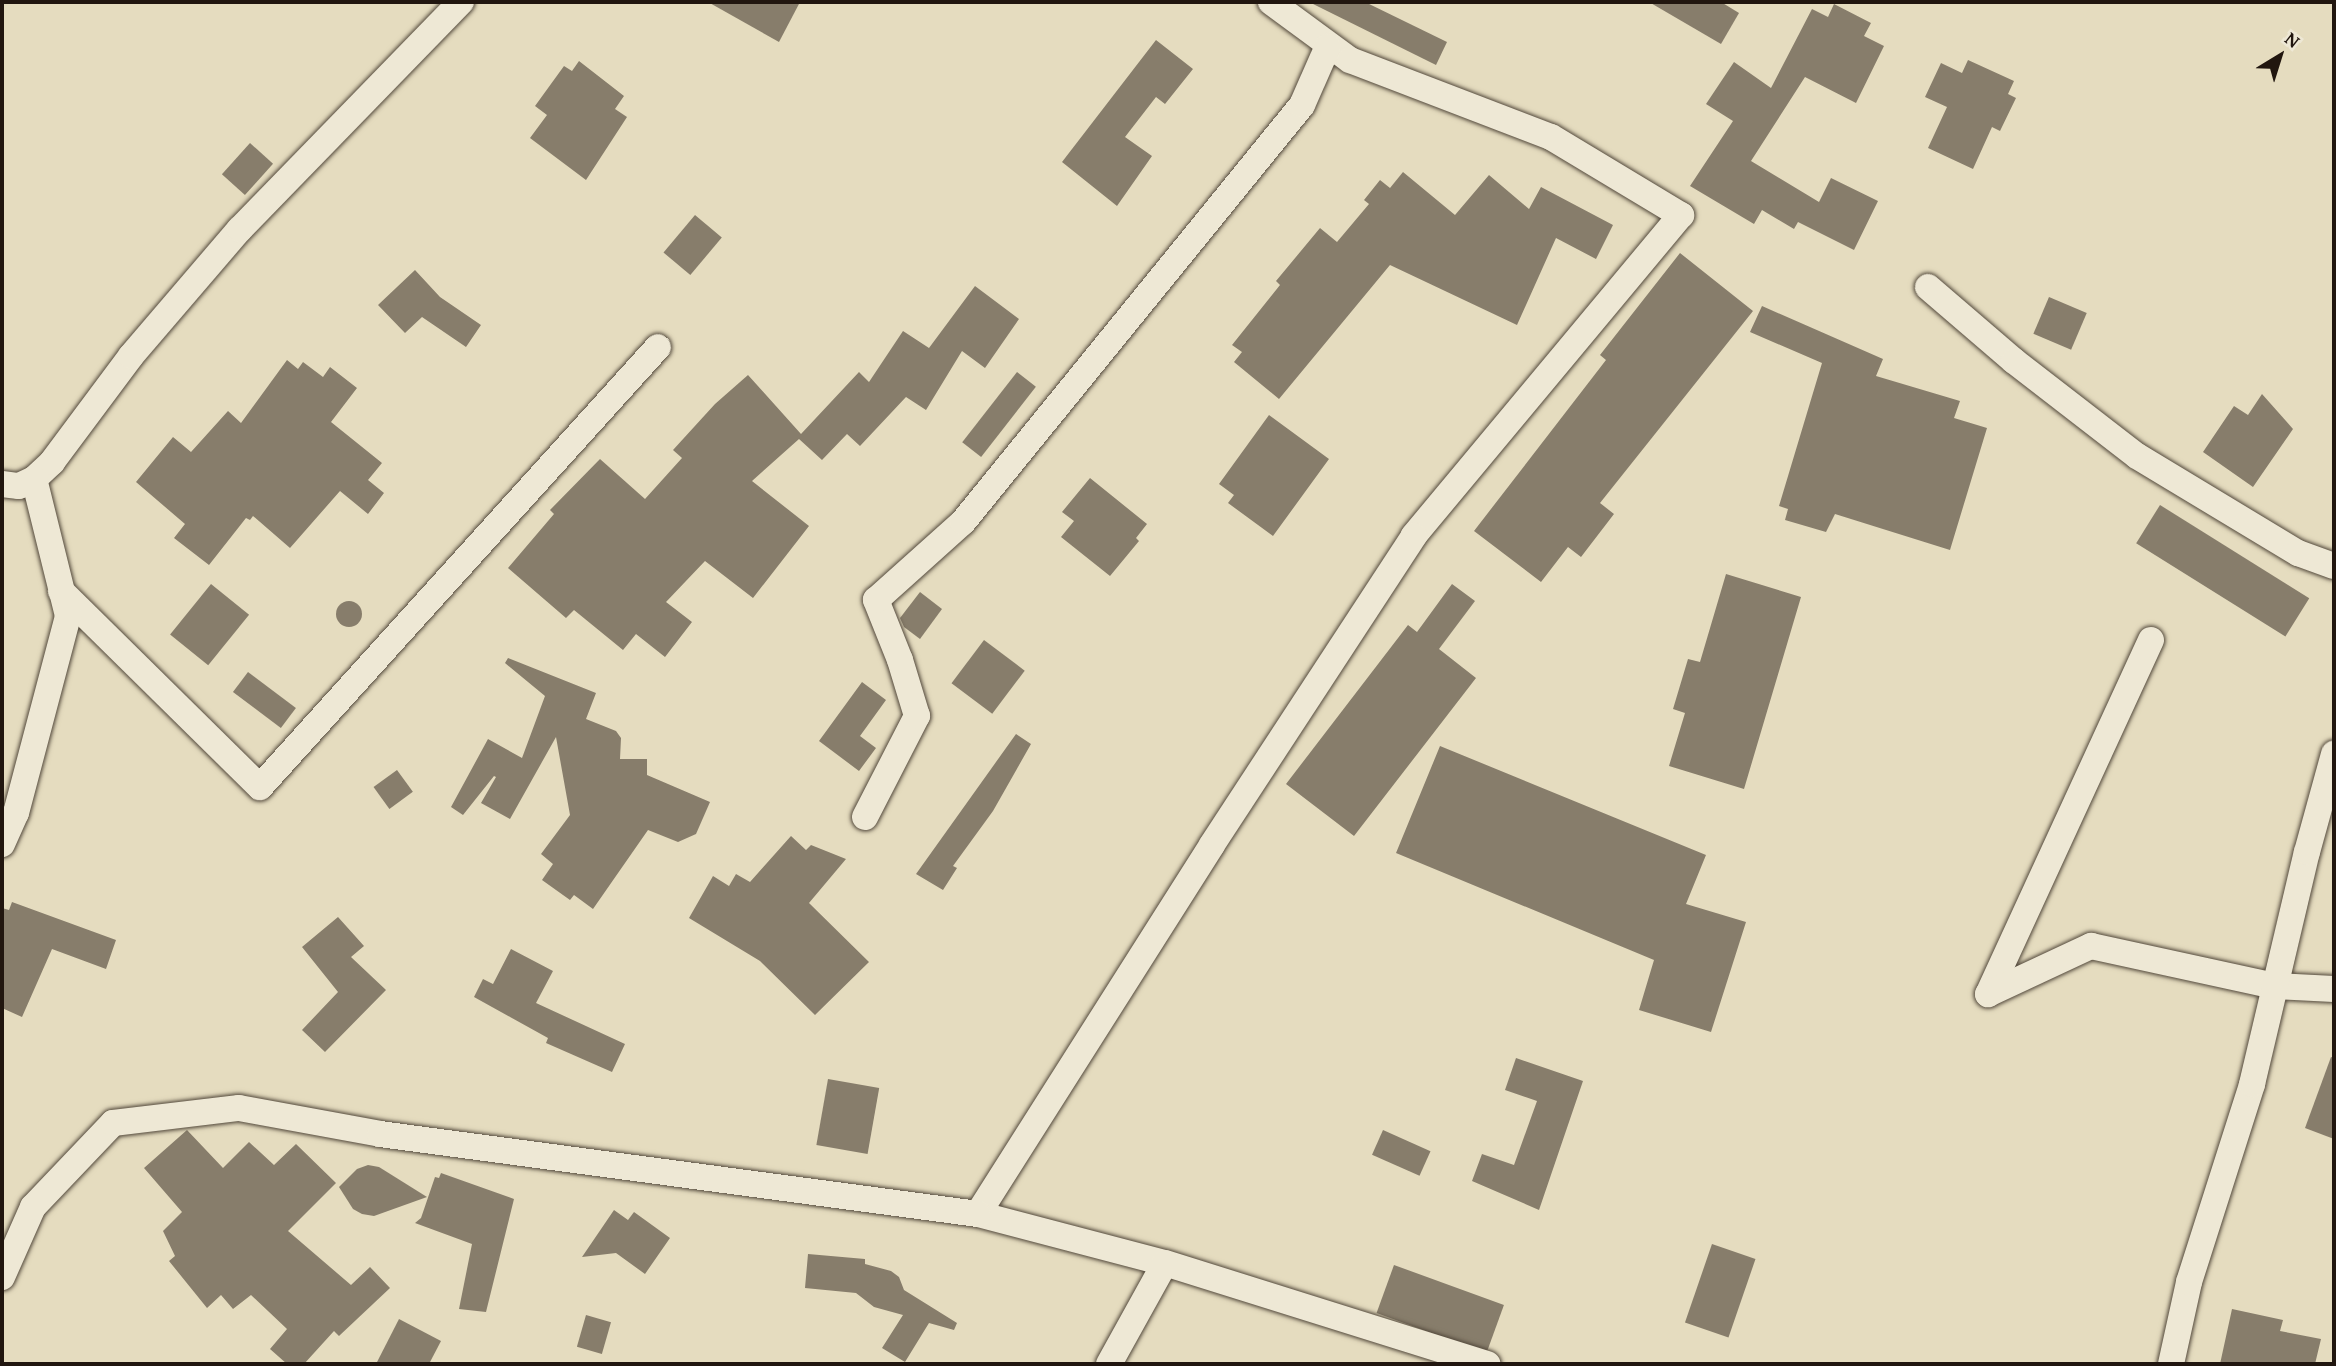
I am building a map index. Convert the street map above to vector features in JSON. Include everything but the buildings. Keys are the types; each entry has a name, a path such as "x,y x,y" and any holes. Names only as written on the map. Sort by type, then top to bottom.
{"street":[{"path":"2,484 19,486 34,479 52,462 131,356 240,229 461,2"},
{"path":"978,1214 1212,845 1414,536 1681,215 1551,137 1350,60 1271,2"},
{"path":"864,817 916,716 900,660 876,600 963,522 1302,105 1328,46"},
{"path":"1928,287 2055,394 2137,456 2298,553 2334,566"},
{"path":"61,591 260,788 659,347"},
{"path":"2,844 16,813 68,616 34,479"},
{"path":"2151,640 1988,994 2091,946 2275,986 2334,989"},
{"path":"2171,1364 2189,1282 2252,1084 2334,754"},
{"path":"2,1277 33,1207 113,1123 239,1108 380,1134 978,1214 1165,1263 1488,1364"},
{"path":"1110,1364 1165,1263"}]}
